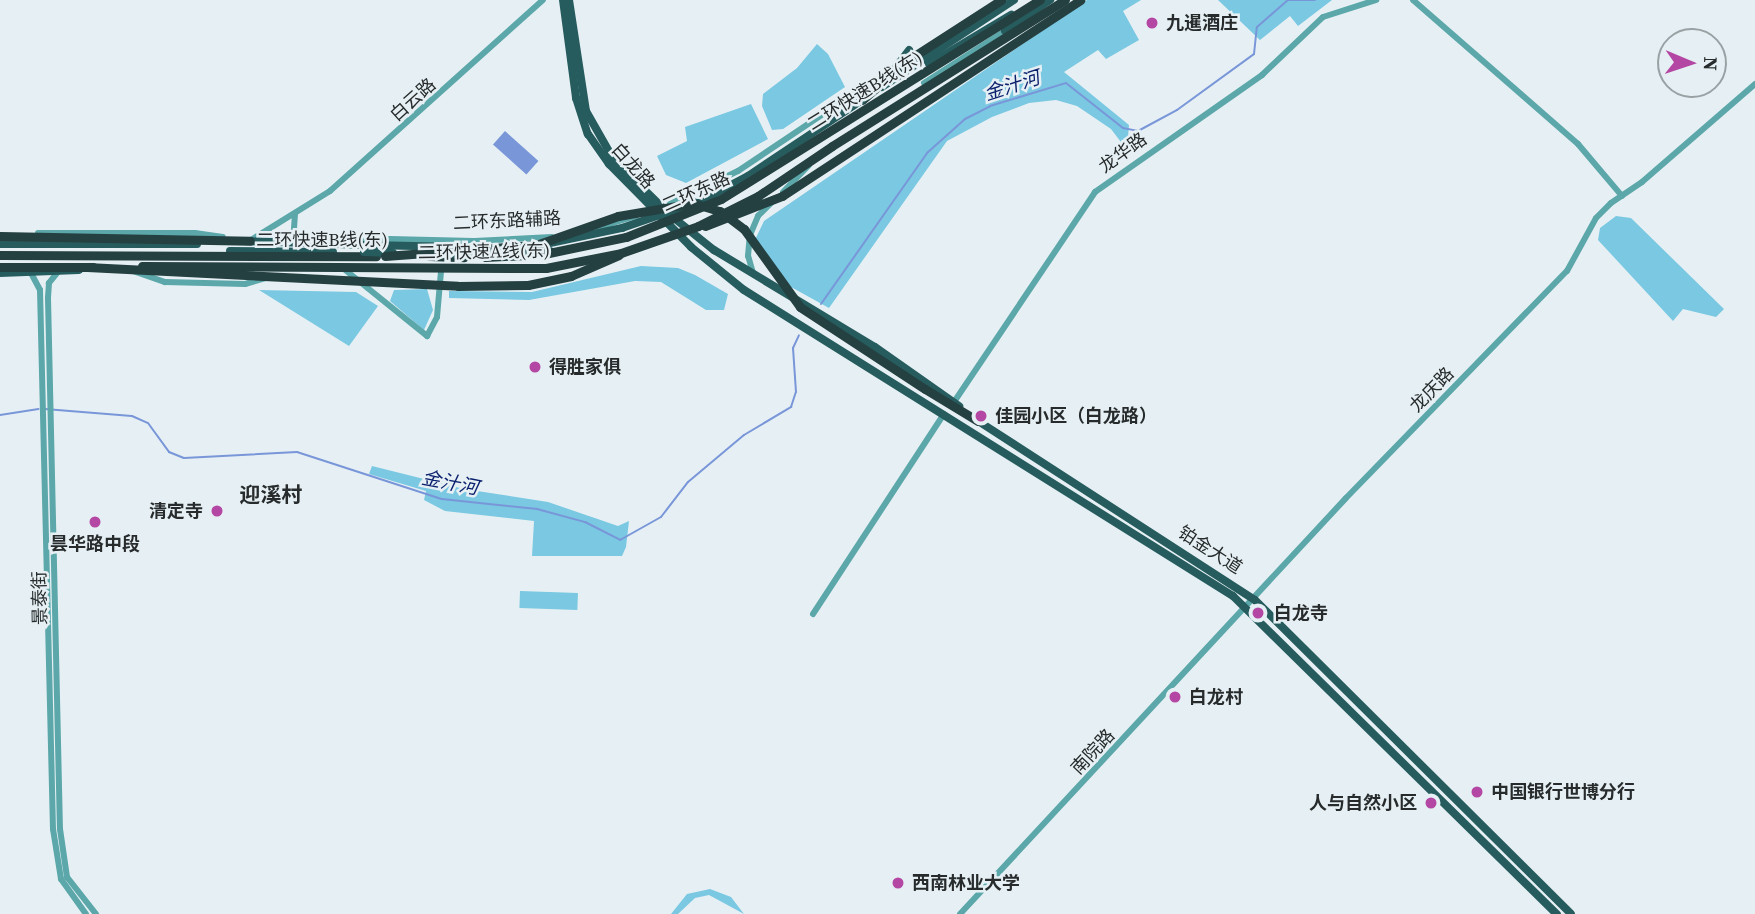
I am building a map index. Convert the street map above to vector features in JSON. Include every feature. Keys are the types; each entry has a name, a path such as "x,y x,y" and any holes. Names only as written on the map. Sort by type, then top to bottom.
{"highway":[{"path":"861,100 891,75 1001,0"},
{"name":"二环快速B线(东)","path":"0,253 385,256 538,254 598,244 673,221 751,183 1040,0"},
{"name":"二环快速A线(东)","path":"0,267 503,271 562,266 621,253 698,226 748,202 1065,0"},
{"path":"688,230 774,201 1080,0"},
{"path":"385,256 536,245 634,212 693,203 720,211 744,229 800,307 978,421"},
{"path":"0,234 250,241"},
{"path":"87,267 458,286 528,285 571,276 627,252"}],"main road":[{"name":"白龙路","path":"562,0 576,98 588,134 657,209 772,286"},
{"name":"白龙路","path":"569,0 582,97 593,131 677,235 715,269 765,303"},
{"name":"二环东路","path":"306,247 526,245 622,229 733,185 1014,0"},
{"name":"二环东路","path":"861,100 987,26 1049,0"},
{"path":"1005,31 1049,0"},
{"path":"891,75 909,50"},
{"path":"891,75 916,64"},
{"path":"0,244 250,241 293,242 306,247"},
{"path":"0,253 306,247"},
{"path":"0,273 57,273 125,267 306,268"},
{"path":"765,303 761,290 772,286"},
{"name":"铂金大道","path":"772,286 875,347 1102,508 1207,578 1247,609 1557,914"},
{"name":"铂金大道","path":"765,303 944,414 1255,600 1571,914"}],"street":[{"name":"白云路","path":"250,241 295,214 369,158 543,0"},
{"name":"龙华路","path":"954,402 1095,191 1262,75 1323,18 1376,0"},
{"path":"1413,0 1578,144 1622,196"},
{"path":"125,267 165,282 245,284 306,268 441,271 544,269 627,252 677,235 744,203 1005,31"},
{"name":"龙庆路","path":"1247,609 1567,271 1596,218 1755,84"},
{"name":"二环东路辅路","path":"293,242 306,237 536,239 592,229 657,209 738,171 861,100"},
{"path":"757,277 748,262 749,238 758,216 823,152"},
{"path":"293,242 295,214"},
{"path":"0,234 195,233 250,241"},
{"path":"344,269 427,336 437,317 441,271"},
{"name":"景泰街","path":"31,273 39,283 47,404"},
{"name":"景泰街","path":"57,273 48,291 47,404 53,829 61,879 86,914"},
{"path":"813,614 944,414"},
{"name":"景泰街","path":"47,420 60,829 67,877 96,914"},
{"name":"南院路","path":"960,914 1247,609"}],"shaded area":[{"path":"1087,0 1141,0 1123,11 1139,40 1106,59 1098,50 1064,72 1129,125 1127,150 1111,129 1077,106 1056,100 1029,103 992,117 947,141 829,308 782,282 754,242 764,221"},
{"path":"1218,0 1332,0 1298,26 1290,16 1260,40"},
{"path":"817,44 828,54 845,87 783,129 772,130 762,106 763,94 797,68"},
{"path":"751,104 768,139 686,183 666,175 657,156 687,141 685,127"},
{"path":"505,131 538,161 526,174 493,144"},
{"path":"1616,216 1631,218 1724,309 1716,317 1683,309 1673,321 1598,240 1600,228"},
{"path":"641,266 678,268 695,275 728,294 724,310 706,310 661,282 635,281 529,300 449,298 449,291 532,292"},
{"path":"427,289 433,310 424,330 390,301 394,290"},
{"path":"259,290 356,292 378,306 349,346"},
{"path":"372,466 464,489 548,502 618,526 629,521 626,547 622,556 532,556 534,521 445,511 424,500 426,491 369,474"},
{"path":"520,591 578,593 577,610 519,608"},
{"path":"710,889 731,897 744,914 709,895 695,898 678,914 671,914 687,894"}],"waterway":[{"name":"金汁河","path":"821,304 927,153 965,119 990,106 1066,83 1123,128 1138,131 1177,110 1254,54 1257,27 1288,0 1315,0"},
{"name":"金汁河","path":"45,409 132,416 148,423 169,452 184,458 297,452 442,499 537,509 585,522 620,540 661,517 688,482 744,435 791,407 796,392 793,348 799,335"},
{"name":"金汁河","path":"0,415 39,409"}],"place":[{"name":"九暹酒庄","path":"1152,23"},
{"name":"得胜家俱","path":"535,367"},
{"name":"佳园小区（白龙路）","path":"981,416"},
{"name":"清定寺","path":"217,511"},
{"name":"昙华路中段","path":"95,522"},
{"name":"白龙寺","path":"1258,613"},
{"name":"白龙村","path":"1175,697"},
{"name":"中国银行世博分行","path":"1477,792"},
{"name":"人与自然小区","path":"1431,803"},
{"name":"西南林业大学","path":"898,883"}],"district":[{"name":"迎溪村","path":"271,495"}]}
